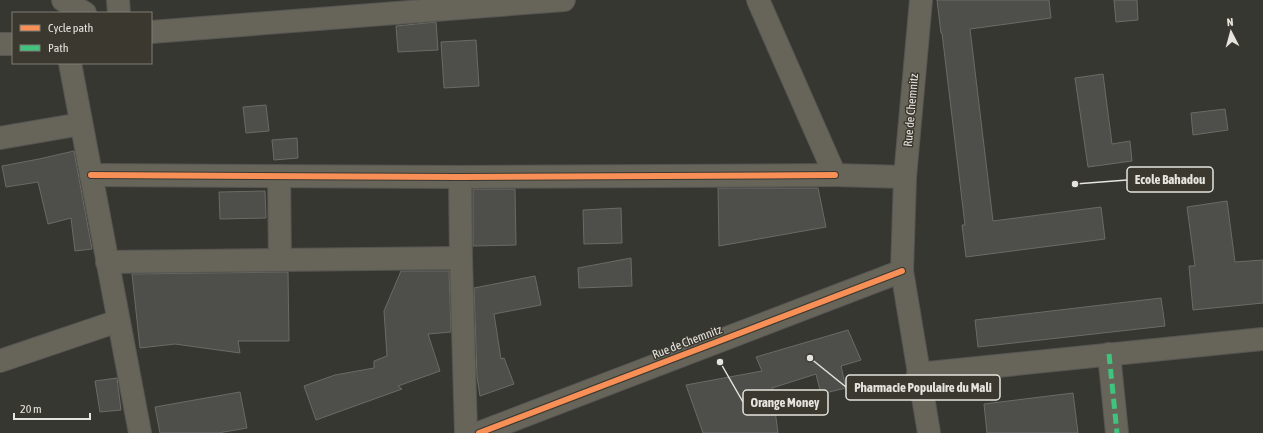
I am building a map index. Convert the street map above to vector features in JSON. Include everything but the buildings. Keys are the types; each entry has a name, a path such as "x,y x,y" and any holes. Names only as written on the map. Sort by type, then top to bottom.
{"street":[{"path":"58,0 60,12"},
{"path":"63,0 83,12"},
{"path":"118,0 119,12"},
{"path":"152,32 413,6 564,0"},
{"path":"758,0 835,175"},
{"name":"Rue de Chemnitz","path":"479,433 902,271 905,177 921,0"},
{"path":"0,44 12,44"},
{"path":"70,64 140,433"},
{"path":"0,138 81,124"},
{"path":"91,176 460,177 835,175 905,177"},
{"path":"278,176 280,260"},
{"path":"460,177 466,433"},
{"path":"107,262 461,258"},
{"path":"902,271 929,433"},
{"path":"0,361 118,321"},
{"path":"918,374 1263,338"},
{"path":"1109,354 1118,433"}],"marked path":[{"path":"1109,354 1117,433"}],"cycle path":[{"path":"91,175 460,177 835,175"},
{"path":"479,433 902,271"}],"place":[{"name":"Ecole Bahadou","path":"1075,184"},
{"name":"Pharmacie Populaire du Mali","path":"810,358"},
{"name":"Orange Money","path":"720,362"}]}
